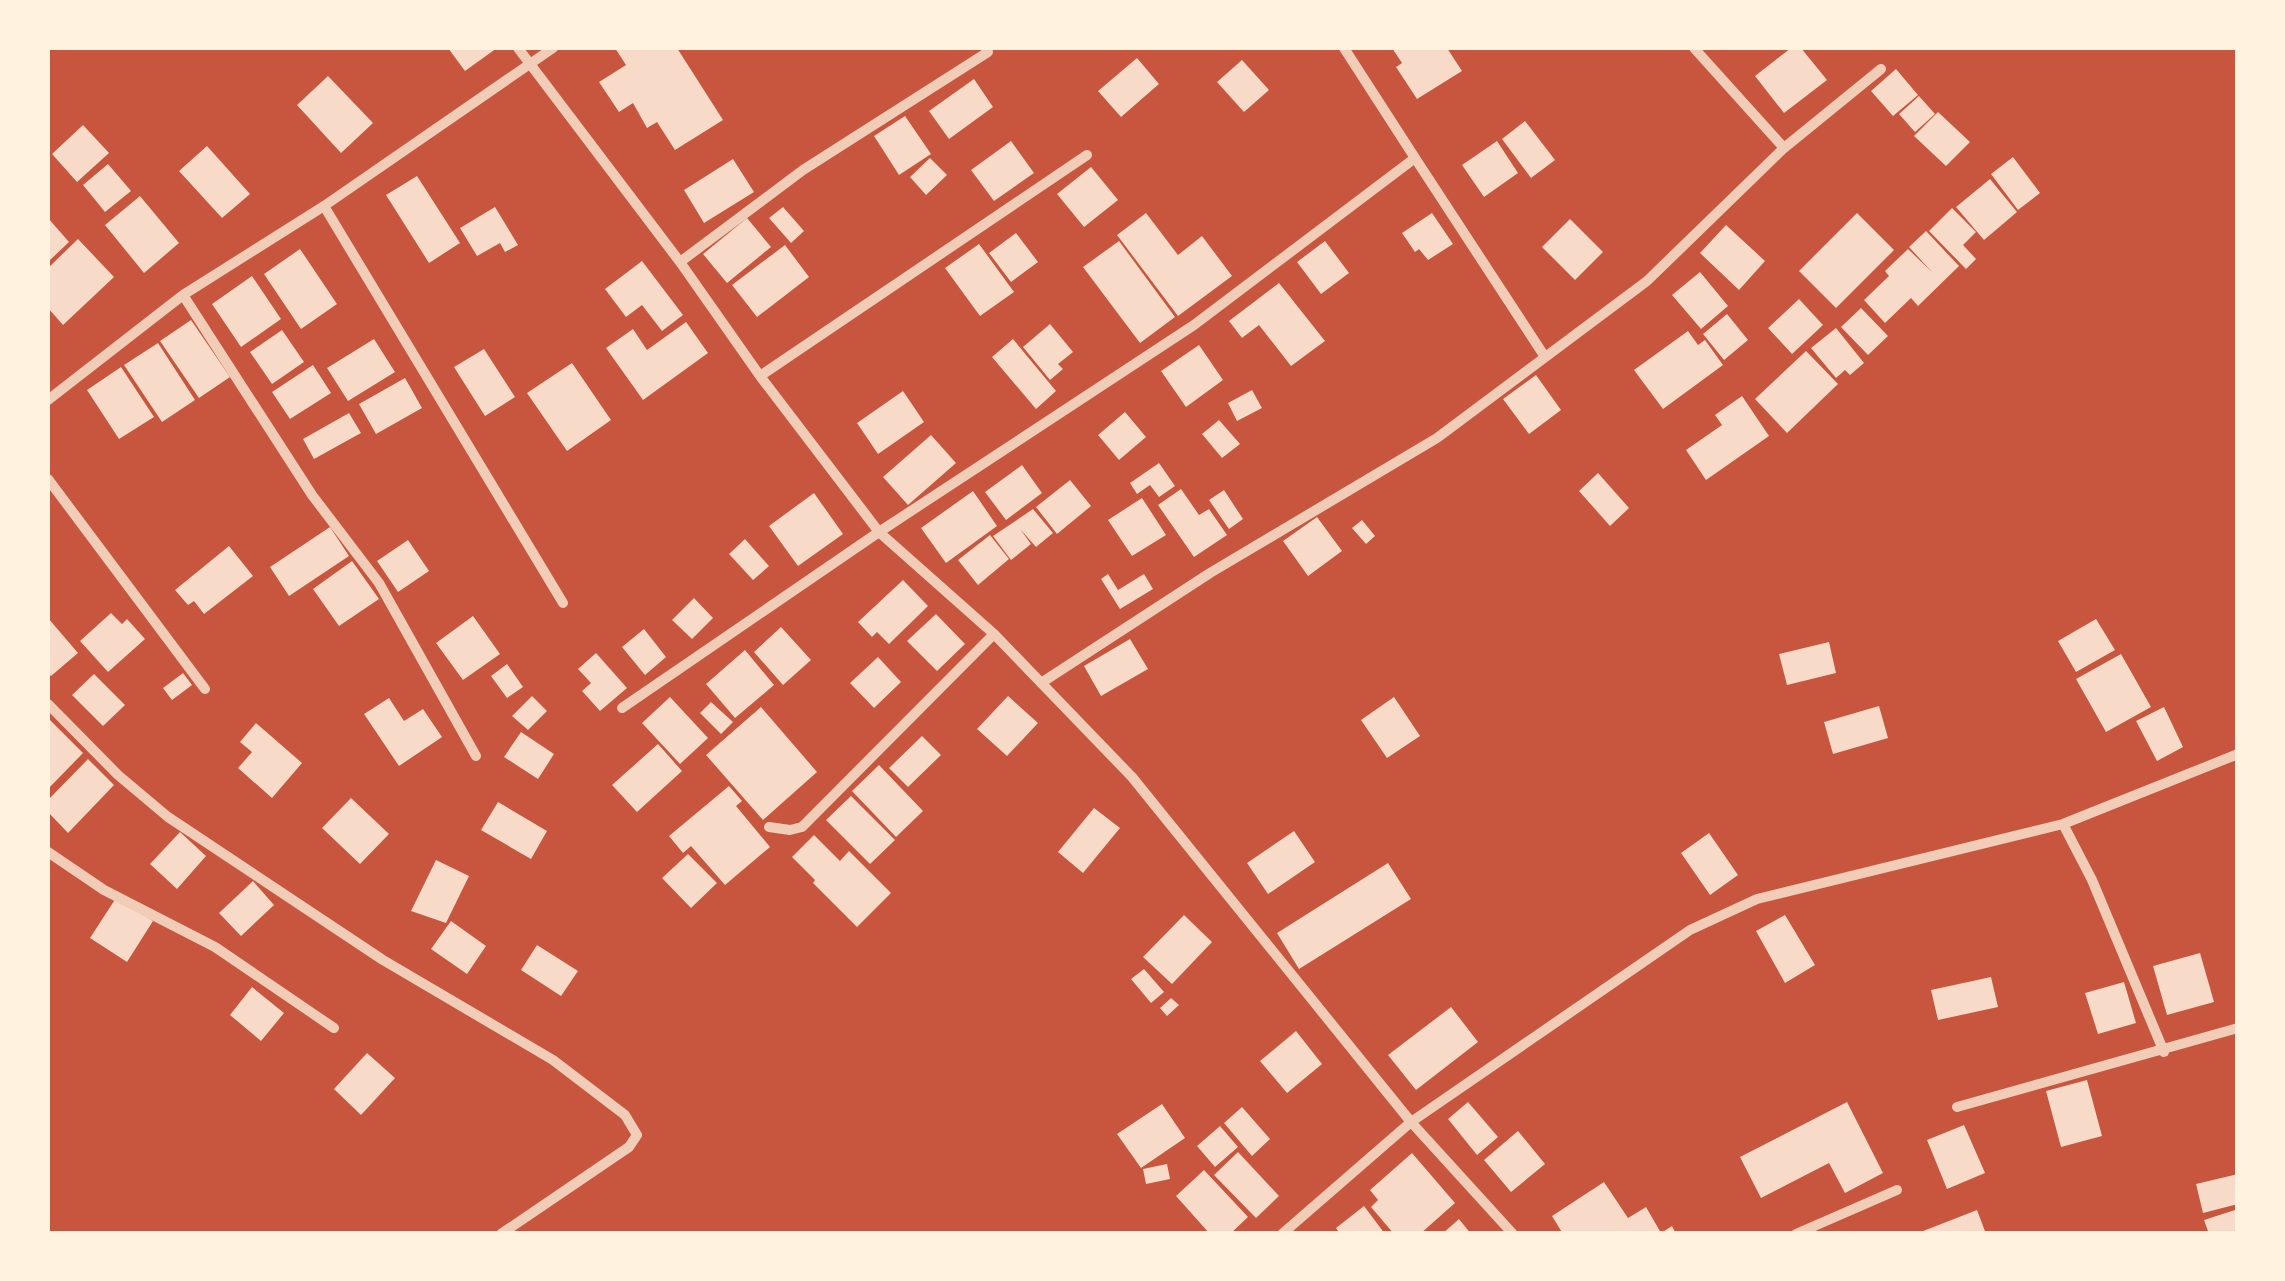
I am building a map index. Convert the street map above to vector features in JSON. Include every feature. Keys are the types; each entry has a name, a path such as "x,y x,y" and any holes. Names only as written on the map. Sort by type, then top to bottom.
{"street":[{"path":"518,48 879,532 994,634 1132,777 1411,1122 1513,1234"},
{"path":"48,400 183,295 324,206 553,48"},
{"path":"1344,48 1545,357"},
{"path":"1694,48 1784,148"},
{"path":"680,262 804,170 988,52"},
{"path":"1042,683 1210,573 1437,438 1647,281 1784,148 1880,69"},
{"path":"760,376 1087,154"},
{"path":"622,708 879,532 1194,325 1415,158"},
{"path":"324,206 563,603"},
{"path":"183,295 312,495 379,583 476,756"},
{"path":"48,479 205,689"},
{"path":"768,827 790,830 802,826 994,634"},
{"path":"48,704 118,775 168,817 383,960 553,1060 626,1115 637,1135 629,1146 501,1234"},
{"path":"1282,1234 1411,1122 1690,930 1757,899 2063,824 2238,754"},
{"path":"2063,824 2092,880 2164,1052"},
{"path":"48,852 104,890 215,946 334,1028"},
{"path":"1957,1107 2164,1052 2238,1028"},
{"path":"1796,1234 1897,1190"}],"building":[{"path":"448,48 497,48 465,71"},
{"path":"615,48 677,48 723,120 675,150 657,122 647,128 633,103 619,112 599,82 626,65"},
{"path":"1392,48 1447,48 1462,71 1417,99 1396,67 1402,63"},
{"path":"1791,48 1801,48 1827,80 1784,113 1755,76"},
{"path":"1137,58 1159,84 1121,117 1098,91"},
{"path":"1242,60 1269,90 1244,112 1217,82"},
{"path":"1896,69 1918,95 1893,116 1871,91"},
{"path":"328,76 373,123 341,153 297,105"},
{"path":"974,79 993,107 949,139 929,111"},
{"path":"1919,96 1935,114 1915,132 1899,114"},
{"path":"1938,112 1970,142 1946,166 1914,136"},
{"path":"905,116 931,154 899,175 874,136"},
{"path":"1525,121 1555,160 1531,178 1502,139"},
{"path":"83,125 109,153 77,182 52,154"},
{"path":"1011,141 1034,173 994,201 971,170"},
{"path":"1497,141 1518,173 1484,197 1462,165"},
{"path":"207,146 250,194 222,218 179,171"},
{"path":"2013,157 2040,193 2018,210 1991,174"},
{"path":"930,158 947,175 926,195 910,177"},
{"path":"733,159 754,192 704,223 684,190"},
{"path":"108,164 131,191 105,212 83,185"},
{"path":"1091,167 1118,200 1084,227 1057,194"},
{"path":"417,176 460,243 429,263 386,195"},
{"path":"1990,179 2017,212 1984,240 1956,207"},
{"path":"140,196 179,243 144,273 105,225"},
{"path":"495,207 518,245 505,252 500,243 477,256 460,228"},
{"path":"783,207 804,231 791,243 769,218"},
{"path":"1952,208 1976,232 1963,245 1976,259 1966,269 1929,231"},
{"path":"1146,213 1178,255 1202,236 1232,276 1178,316 1117,235"},
{"path":"1432,213 1453,244 1428,260 1419,249 1415,252 1402,233"},
{"path":"1857,213 1894,250 1836,308 1799,271"},
{"path":"48,218 69,242 48,262"},
{"path":"747,218 771,247 727,283 703,254"},
{"path":"1570,219 1603,252 1575,280 1542,247"},
{"path":"1726,225 1765,261 1739,290 1700,253"},
{"path":"1926,231 1959,266 1918,306 1911,298 1885,323 1864,300 1889,276 1885,271 1908,249 1932,272 1909,247"},
{"path":"1016,233 1038,262 1011,282 989,253"},
{"path":"78,239 114,277 63,325 48,308 48,268"},
{"path":"1119,241 1175,317 1140,343 1083,267"},
{"path":"1325,241 1349,273 1321,294 1297,262"},
{"path":"979,244 1014,292 980,316 945,268"},
{"path":"785,245 809,277 757,317 732,285"},
{"path":"300,249 337,304 301,329 264,274"},
{"path":"642,261 683,315 662,331 642,305 626,317 605,289"},
{"path":"1700,272 1728,306 1701,329 1672,295"},
{"path":"252,276 281,319 241,347 212,304"},
{"path":"1279,283 1325,341 1291,366 1259,325 1242,338 1229,321"},
{"path":"1799,299 1823,325 1792,354 1768,328"},
{"path":"1861,308 1888,336 1868,355 1841,327"},
{"path":"1727,314 1748,340 1724,360 1703,334"},
{"path":"191,320 230,377 199,398 160,341"},
{"path":"686,322 708,353 643,400 606,348 633,329 647,350"},
{"path":"1050,324 1073,352 1058,364 1063,369 1050,380 1023,347"},
{"path":"1836,328 1864,363 1850,375 1845,370 1836,378 1811,348"},
{"path":"282,330 304,362 272,384 250,352"},
{"path":"1688,331 1698,345 1705,340 1723,365 1663,409 1634,370"},
{"path":"374,339 395,372 348,401 327,368"},
{"path":"1013,339 1056,391 1036,409 992,357"},
{"path":"158,343 195,400 162,422 124,365"},
{"path":"1199,345 1223,380 1186,407 1161,371"},
{"path":"484,349 515,397 485,416 454,367"},
{"path":"1806,351 1838,384 1787,433 1755,399"},
{"path":"572,363 611,420 567,451 527,393"},
{"path":"313,365 331,393 290,419 272,392"},
{"path":"121,367 154,417 119,439 87,390"},
{"path":"1536,375 1561,410 1529,434 1503,399"},
{"path":"405,378 422,408 376,434 359,404"},
{"path":"1252,390 1262,408 1237,421 1228,403"},
{"path":"903,391 924,422 878,454 857,423"},
{"path":"1742,396 1769,436 1706,480 1686,450 1722,425 1715,415"},
{"path":"1125,412 1146,437 1119,460 1098,435"},
{"path":"349,413 361,433 314,459 303,439"},
{"path":"1219,420 1240,444 1222,458 1202,434"},
{"path":"931,435 956,463 908,505 883,477"},
{"path":"1159,463 1175,486 1159,497 1150,485 1137,494 1130,483"},
{"path":"1022,465 1042,493 1006,520 985,492"},
{"path":"1598,473 1629,508 1610,526 1579,491"},
{"path":"1070,480 1091,506 1057,534 1036,507"},
{"path":"1181,489 1199,515 1209,509 1227,535 1194,557 1158,505"},
{"path":"1224,490 1243,519 1229,529 1209,500"},
{"path":"973,491 997,526 946,563 921,528"},
{"path":"814,493 843,534 798,566 769,526"},
{"path":"1142,498 1166,535 1132,556 1108,520"},
{"path":"1033,509 1053,533 1036,547 1020,529 1031,544 1011,560 993,536"},
{"path":"1317,517 1342,551 1308,576 1283,541"},
{"path":"1362,520 1375,536 1366,544 1352,528"},
{"path":"330,527 349,556 289,596 270,567"},
{"path":"990,535 1009,559 978,585 958,560"},
{"path":"745,539 769,566 753,580 729,554"},
{"path":"408,540 429,571 398,592 377,561"},
{"path":"229,546 253,576 204,614 194,601 188,605 175,590"},
{"path":"352,561 379,599 339,626 313,589"},
{"path":"1108,574 1118,590 1144,574 1153,589 1120,609 1101,579"},
{"path":"903,580 928,606 889,644 877,632 872,637 858,622"},
{"path":"694,598 713,618 692,639 672,620"},
{"path":"111,613 122,624 127,619 145,639 108,672 80,641"},
{"path":"936,614 965,644 937,671 907,641"},
{"path":"473,616 500,654 463,680 436,643"},
{"path":"48,618 78,653 51,676 48,672"},
{"path":"2096,619 2115,650 2076,672 2058,641"},
{"path":"781,627 811,660 783,685 754,652"},
{"path":"644,629 666,657 645,675 622,647"},
{"path":"1130,639 1148,669 1101,696 1084,666"},
{"path":"1829,642 1836,673 1787,685 1779,654"},
{"path":"745,650 774,685 735,718 706,684"},
{"path":"596,653 627,688 600,711 582,691 591,683 578,669"},
{"path":"2121,654 2151,707 2106,732 2076,679"},
{"path":"878,657 901,682 874,708 850,683"},
{"path":"507,664 523,687 507,698 491,676"},
{"path":"183,673 192,685 172,700 163,688"},
{"path":"94,674 125,705 103,726 72,695"},
{"path":"532,696 547,711 528,730 512,716"},
{"path":"1008,696 1038,723 1007,756 977,729"},
{"path":"670,697 708,738 680,764 642,723"},
{"path":"1394,697 1420,736 1387,758 1361,720"},
{"path":"389,698 404,721 423,709 442,737 399,766 364,714"},
{"path":"711,702 733,722 721,734 700,713"},
{"path":"1879,706 1888,738 1833,754 1824,722"},
{"path":"761,707 817,772 763,820 706,755"},
{"path":"2164,707 2183,747 2157,761 2136,721"},
{"path":"48,718 83,753 48,789"},
{"path":"256,723 302,763 272,798 238,768 252,752 240,742"},
{"path":"521,732 554,754 538,779 504,757"},
{"path":"922,736 941,755 908,787 889,768"},
{"path":"658,744 682,771 637,812 612,785"},
{"path":"88,759 114,785 68,833 48,812 48,800"},
{"path":"879,765 923,811 896,837 852,791"},
{"path":"729,786 742,801 736,806 770,847 725,885 691,846 683,853 669,836"},
{"path":"851,796 895,840 870,864 826,820"},
{"path":"351,798 389,834 360,864 322,828"},
{"path":"498,802 547,831 531,859 481,830"},
{"path":"1094,808 1120,828 1083,873 1058,852"},
{"path":"1294,831 1315,862 1268,894 1247,863"},
{"path":"180,832 206,856 177,889 150,864"},
{"path":"1709,833 1738,875 1710,895 1681,853"},
{"path":"814,835 840,861 849,851 891,893 857,927 792,857"},
{"path":"688,854 717,883 691,908 662,878"},
{"path":"436,860 469,876 446,923 411,911"},
{"path":"1388,863 1411,899 1299,969 1277,933"},
{"path":"253,881 274,905 241,936 219,913"},
{"path":"116,898 153,921 127,962 90,938"},
{"path":"1184,915 1212,942 1172,984 1143,957"},
{"path":"1785,915 1815,965 1785,983 1756,931"},
{"path":"451,921 486,946 467,974 431,949"},
{"path":"537,945 578,971 561,996 521,970"},
{"path":"2200,953 2214,1002 2167,1015 2153,966"},
{"path":"1144,969 1164,992 1151,1003 1131,979"},
{"path":"1991,977 1998,1007 1938,1020 1931,990"},
{"path":"2124,982 2136,1023 2098,1034 2085,993"},
{"path":"252,987 284,1013 261,1041 230,1015"},
{"path":"1171,998 1179,1005 1167,1016 1160,1008"},
{"path":"1451,1007 1478,1042 1416,1090 1388,1055"},
{"path":"1296,1031 1322,1064 1287,1093 1260,1061"},
{"path":"367,1053 395,1078 361,1115 334,1089"},
{"path":"2087,1080 2102,1136 2061,1147 2046,1091"},
{"path":"1468,1102 1498,1137 1477,1155 1448,1119"},
{"path":"1847,1102 1883,1173 1845,1193 1829,1163 1761,1198 1740,1157"},
{"path":"1162,1104 1185,1138 1141,1168 1117,1134"},
{"path":"1242,1107 1270,1139 1252,1156 1224,1123"},
{"path":"1964,1125 1985,1173 1947,1189 1927,1140"},
{"path":"1220,1126 1238,1147 1215,1167 1197,1146"},
{"path":"1518,1131 1545,1164 1511,1192 1484,1160"},
{"path":"1238,1152 1279,1196 1256,1218 1214,1175"},
{"path":"1412,1153 1455,1203 1420,1234 1394,1234 1371,1207 1378,1200 1370,1190"},
{"path":"1167,1164 1170,1179 1146,1184 1143,1169"},
{"path":"1204,1170 1248,1217 1230,1234 1210,1234 1176,1196"},
{"path":"2238,1174 2238,1204 2203,1213 2196,1184"},
{"path":"1604,1182 1628,1218 1646,1207 1661,1233 1672,1226 1676,1234 1563,1234 1552,1216"},
{"path":"1364,1206 1385,1234 1340,1234 1336,1228"},
{"path":"2238,1209 2238,1234 2209,1234 2204,1220"},
{"path":"1977,1210 1986,1234 1918,1234 1918,1233"},
{"path":"1459,1219 1471,1234 1442,1234"}]}
